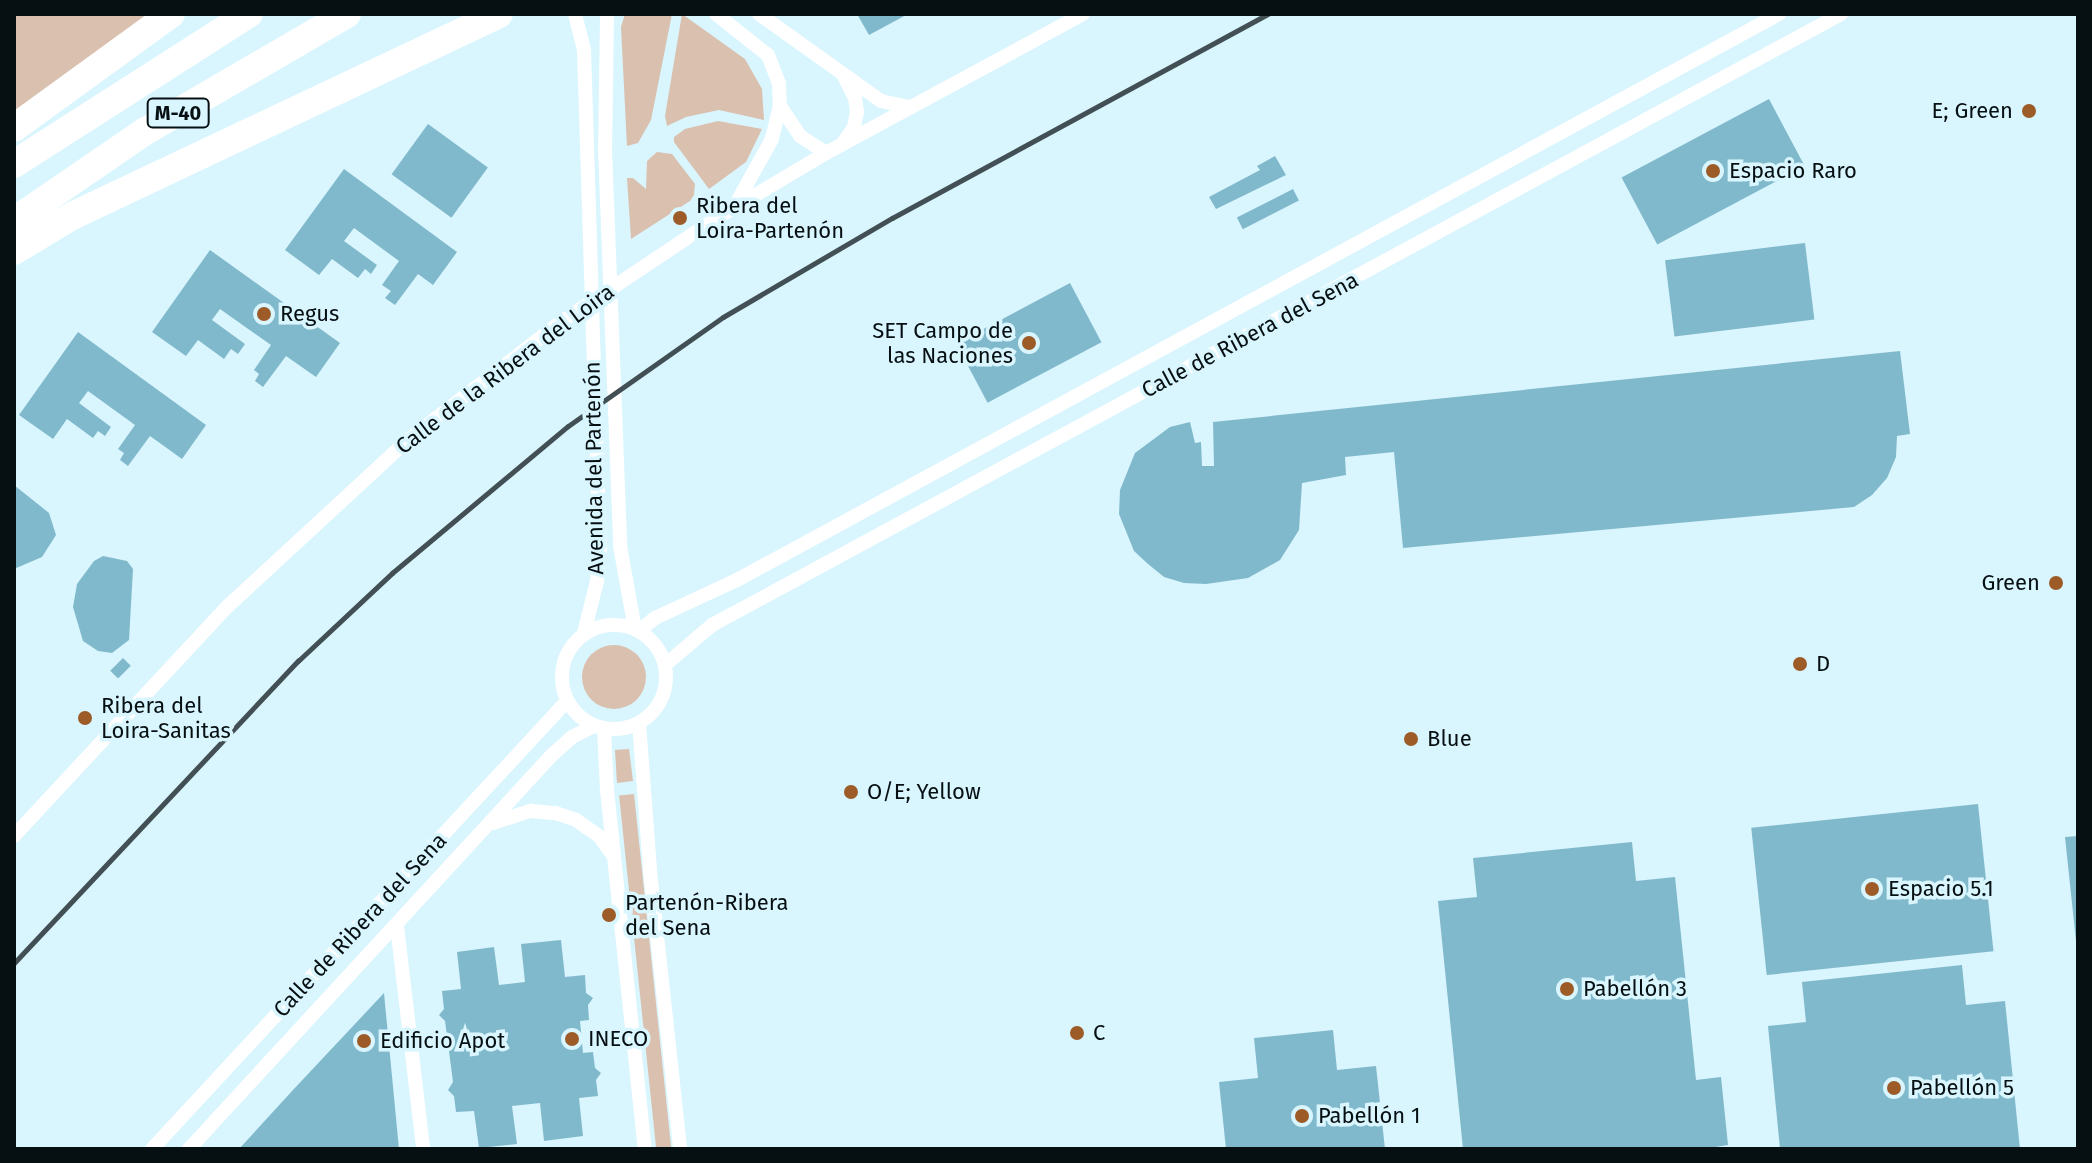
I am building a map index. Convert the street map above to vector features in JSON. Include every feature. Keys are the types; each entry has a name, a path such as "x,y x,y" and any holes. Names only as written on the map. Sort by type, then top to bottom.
{"highway":[{"path":"14,128 171,14"},
{"name":"M-40","path":"14,164 249,14"},
{"name":"M-40","path":"14,221 144,132 347,14"},
{"path":"14,251 72,216 499,14"}],"street":[{"name":"Avenida del Partenón","path":"575,14 584,50 600,548 597,581 584,633"},
{"name":"Avenida del Partenón","path":"607,14 605,79 620,546 637,630"},
{"path":"716,14 768,55 779,83 780,106 759,168 734,208"},
{"path":"759,14 881,101 910,107"},
{"name":"Calle de la Ribera del Loira","path":"14,836 228,606 409,439 561,322 734,208 826,153 1083,14"},
{"name":"Calle de Ribera del Sena","path":"637,630 655,618 737,580 1779,14"},
{"name":"Calle de Ribera del Sena","path":"665,665 712,625 1841,14"},
{"path":"836,69 848,82 857,112 854,127 841,146"},
{"path":"780,106 800,136 826,153"},
{"path":"604,625 637,630 656,645 665,665 662,699 639,723 622,729 599,727 579,716 567,701 562,669 567,654 584,633 604,625"},
{"name":"Calle de Ribera del Sena","path":"152,1149 567,701"},
{"path":"639,723 650,871 680,1149"},
{"path":"599,727 645,1149"},
{"name":"Calle de Ribera del Sena","path":"189,1149 493,823 552,755 572,737 599,727"},
{"path":"493,823 531,811 556,813 576,820 599,836 614,857"},
{"path":"397,926 423,1149"}],"shaded area":[{"path":"14,14 156,14 14,112"},
{"path":"625,14 672,14 651,120 638,143 627,146 621,27"},
{"path":"682,14 745,59 762,89 764,120 719,110 686,117 667,126 665,116"},
{"path":"718,121 762,129 746,162 709,189 674,142 674,137 685,129"},
{"path":"657,152 672,154 695,184 694,195 690,201 631,239 627,178 633,178 646,189 647,161"},
{"path":"614,645 632,651 640,659 646,677 640,695 632,703 614,709 596,703 588,695 582,677 588,659 596,651"},
{"path":"629,749 633,781 617,783 615,750"},
{"path":"634,794 671,1149 656,1149 619,796"}],"building":[{"path":"857,14 908,14 869,35"},
{"name":"Espacio Raro","path":"1769,99 1805,166 1657,245 1622,177"},
{"path":"428,124 488,167 451,218 392,174"},
{"path":"1275,156 1286,175 1216,209 1209,197 1260,170 1257,166"},
{"path":"344,169 457,252 433,285 418,274 395,305 385,298 391,291 382,285 399,261 354,228 344,241 377,265 371,274 365,269 358,278 332,259 319,275 285,250"},
{"path":"1293,189 1299,201 1243,229 1237,218"},
{"path":"1805,243 1814,319 1674,337 1665,260"},
{"name":"Regus","path":"210,250 340,343 316,377 286,356 263,387 255,381 259,374 254,370 271,345 220,309 212,320 245,344 238,354 231,349 224,359 198,340 186,356 152,332"},
{"name":"SET Campo de las Naciones","path":"1070,283 1101,342 988,403 956,344"},
{"path":"78,332 206,425 182,459 150,436 128,466 120,460 124,453 118,449 135,425 88,391 79,403 111,427 105,436 98,431 93,438 67,419 53,439 19,415"},
{"path":"1900,351 1910,434 1897,436 1896,457 1887,478 1872,495 1854,507 1403,548 1394,452 1345,457 1346,475 1302,483 1299,530 1280,560 1248,578 1206,584 1184,583 1164,577 1134,551 1119,514 1120,490 1135,453 1170,427 1190,422 1195,443 1201,442 1202,466 1214,466 1213,422"},
{"path":"14,485 49,513 56,535 42,557 14,569"},
{"path":"103,556 127,561 133,569 129,640 112,653 98,651 83,641 73,607 77,584 94,561"},
{"path":"123,658 131,666 118,679 110,671"},
{"name":"Espacio 5.1","path":"1978,804 1993,951 1767,975 1751,828"},
{"path":"2078,836 2078,941 2076,941 2065,837"},
{"name":"Pabellón 3","path":"1632,842 1636,881 1675,877 1696,1080 1721,1077 1728,1145 1703,1149 1463,1149 1438,901 1477,897 1473,858"},
{"path":"561,940 565,977 585,975 586,993 593,998 588,1005 589,1020 580,1021 583,1053 593,1052 595,1068 601,1073 596,1080 598,1096 579,1098 583,1136 544,1141 540,1103 512,1106 517,1144 479,1148 474,1111 456,1112 454,1096 448,1090 453,1082 445,1021 439,1015 444,1009 442,991 461,989 457,952 494,947 499,985 525,982 521,944"},
{"name":"Pabellón 5","path":"1962,965 1966,1005 2005,1001 2020,1149 1780,1149 1768,1026 1806,1022 1802,982"},
{"name":"Edificio Apot","path":"384,993 399,1149 239,1149 293,1090"},
{"name":"Pabellón 1","path":"1333,1030 1337,1070 1376,1066 1385,1149 1226,1149 1219,1082 1258,1078 1254,1038"}],"railway":[{"path":"14,963 298,661 392,573 568,426 723,317 892,218 1268,14"}],"place":[{"name":"E; Green","path":"2029,111"},
{"name":"Espacio Raro","path":"1713,171"},
{"name":"Ribera del Loira-Partenón","path":"680,218"},
{"name":"Regus","path":"264,314"},
{"name":"SET Campo de las Naciones","path":"1029,343"},
{"name":"Green","path":"2056,583"},
{"name":"D","path":"1800,664"},
{"name":"Ribera del Loira-Sanitas","path":"85,718"},
{"name":"Blue","path":"1411,739"},
{"name":"O/E; Yellow","path":"851,792"},
{"name":"Espacio 5.1","path":"1872,889"},
{"name":"Partenón-Ribera del Sena","path":"609,915"},
{"name":"Pabellón 3","path":"1567,989"},
{"name":"C","path":"1077,1033"},
{"name":"INECO","path":"572,1039"},
{"name":"Edificio Apot","path":"364,1041"},
{"name":"Pabellón 5","path":"1894,1088"},
{"name":"Pabellón 1","path":"1302,1116"}]}
